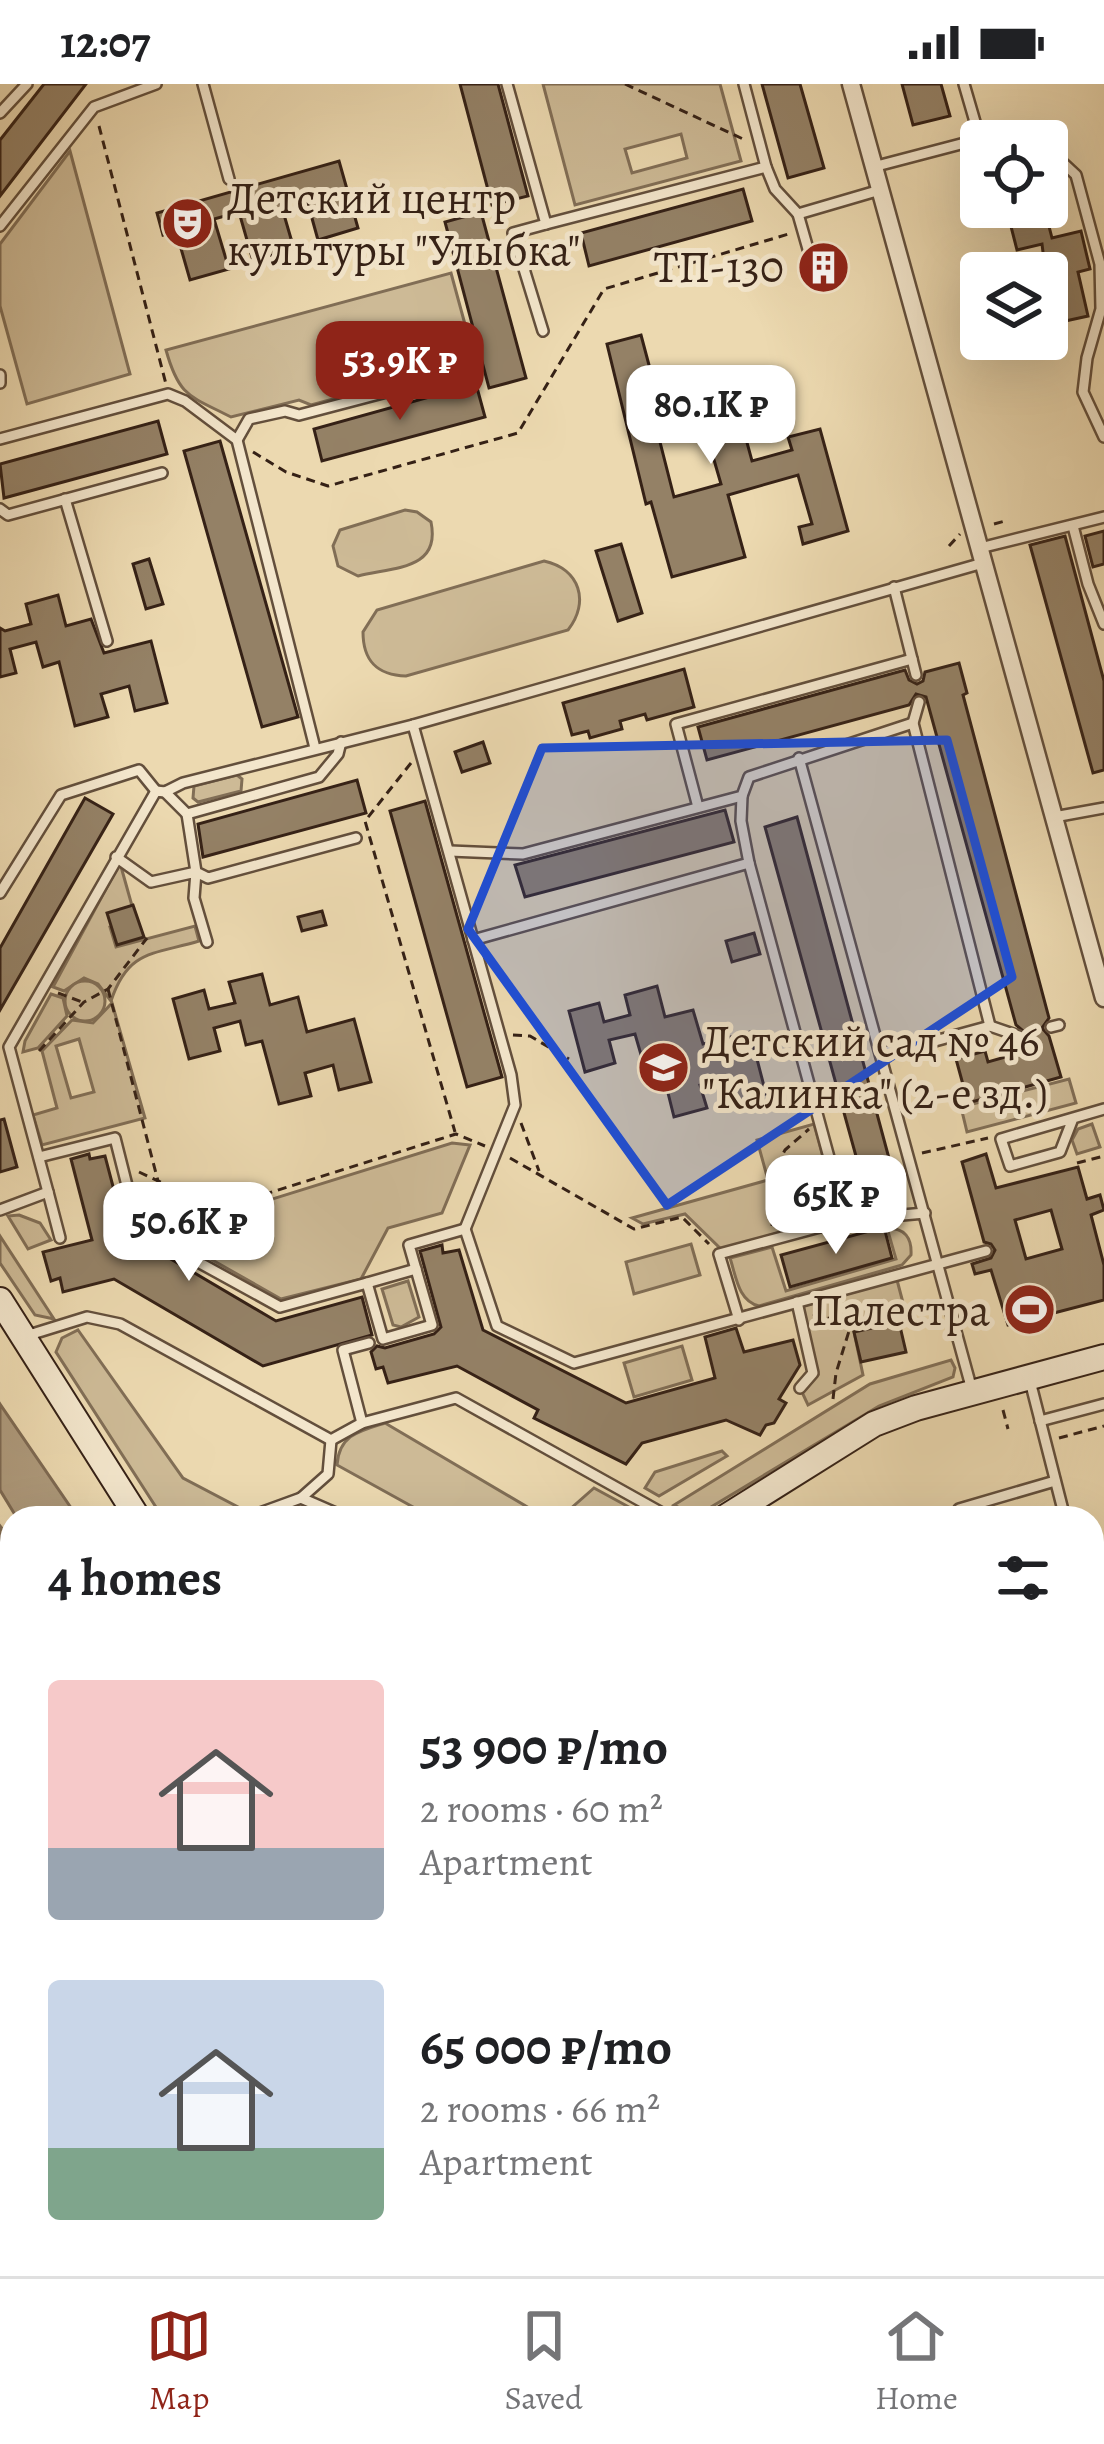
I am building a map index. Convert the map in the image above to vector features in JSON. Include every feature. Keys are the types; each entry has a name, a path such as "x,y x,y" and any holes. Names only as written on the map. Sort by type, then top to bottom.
{"street":[{"path":"851,84 1104,998"},
{"path":"0,1300 130,1506"},
{"path":"743,1506 874,1424 1104,1357"}],"lane":[{"path":"0,113 28,84"},
{"path":"0,226 94,107 156,84"},
{"path":"203,84 230,179"},
{"path":"507,84 546,224"},
{"path":"744,84 766,167 775,189 798,214 808,249"},
{"path":"964,84 974,120"},
{"path":"873,167 960,144"},
{"path":"543,331 513,233 766,167"},
{"path":"1068,168 1076,175 1100,264 1101,309 1083,392 1104,437"},
{"path":"798,214 880,190"},
{"path":"237,440 249,419 285,411 299,415 459,373"},
{"path":"0,439 168,394 185,401 237,440 315,748"},
{"path":"0,509 8,514 162,473"},
{"path":"65,500 107,641"},
{"path":"60,1238 5,1049 45,988 116,857 160,791 413,725 894,587 1104,517"},
{"path":"1073,526 1104,624"},
{"path":"894,587 916,675"},
{"path":"698,807 676,724 912,658"},
{"path":"919,702 913,723 990,1026"},
{"path":"846,1220 749,863 742,796 749,777 913,723"},
{"path":"413,725 515,1105 466,1228 497,1326 574,1363 986,1252"},
{"path":"187,814 320,778 341,742"},
{"path":"799,758 973,1392"},
{"path":"0,893 62,795 140,770 187,814 196,872 194,898 207,942"},
{"path":"450,851 523,854 742,796"},
{"path":"1054,817 1104,808"},
{"path":"116,857 151,882 196,872 208,878 356,838"},
{"path":"473,940 749,863"},
{"path":"880,1052 990,1026 1018,1036"},
{"path":"1072,1121 1060,1152 1010,1166 1001,1139 1104,1109"},
{"path":"39,1157 115,1138 137,1229 280,1307 416,1269"},
{"path":"0,1210 48,1192"},
{"path":"739,1319 719,1254 846,1220 925,1213"},
{"path":"362,1423 343,1350 432,1325 409,1245 466,1228"},
{"path":"367,1283 376,1341"},
{"path":"797,1302 813,1372 800,1388"},
{"path":"23,1337 87,1317 120,1324 331,1440"},
{"path":"1029,1378 1061,1506"},
{"path":"331,1440 362,1423 456,1398 650,1506"},
{"path":"1040,1421 1104,1404"},
{"path":"279,1506 301,1498 328,1474 331,1440"},
{"path":"969,1506 1054,1480"},
{"path":"301,1498 319,1506"}],"path":[{"path":"625,84 761,147"},
{"path":"94,107 168,394"},
{"path":"237,440 286,472 328,486 518,433 604,289 802,230"},
{"path":"994,524 1005,521"},
{"path":"949,546 962,533"},
{"path":"421,751 365,821 456,1134"},
{"path":"39,1051 84,1002 108,988 147,938"},
{"path":"45,988 84,1002"},
{"path":"108,988 177,1250"},
{"path":"499,1034 530,1036 569,1059"},
{"path":"515,1105 540,1173"},
{"path":"771,1240 780,1159 818,1118"},
{"path":"122,1164 218,1209 456,1134 540,1173 634,1229 682,1217 719,1254"},
{"path":"910,1153 928,1153 992,1136 1001,1139"},
{"path":"1077,1163 1104,1156"},
{"path":"833,1399 836,1373 865,1283"},
{"path":"797,1302 811,1313 851,1324"},
{"path":"1003,1410 1008,1430"},
{"path":"1046,1442 1104,1426"}],"highlighted area":[{"path":"947,740 1012,977 667,1205 468,929 542,748"}],"shaded area":[{"path":"543,84 720,84 741,161 575,205","holes":["681,134 687,158 632,173 625,149"]},
{"path":"70,151 130,374 27,404 0,306 0,244"},
{"path":"451,273 475,361 311,405 299,400 231,417 181,386 166,350"},
{"path":"405,510 431,522 432,538 422,558 400,568 358,576 338,566 333,546 340,530"},
{"path":"544,561 566,571 578,588 579,609 568,630 406,676 387,673 369,658 363,632 377,610"},
{"path":"237,775 242,779 241,791 198,802 193,798 194,786"},
{"path":"120,863 136,920 110,927 116,947 195,926 199,941 134,963 111,1001 98,984 84,978 64,991 53,987"},
{"path":"85,981 99,987 105,1001 99,1015 85,1021 71,1015 65,1001 71,987"},
{"path":"51,994 63,998 67,1016 38,1048 23,1052 25,1041"},
{"path":"112,1003 145,1118 42,1145 33,1115 57,1108 42,1051 72,1020 93,1023","holes":["79,1039 94,1092 71,1098 56,1046"]},
{"path":"1069,1079 1076,1103 967,1132 961,1107"},
{"path":"814,1124 839,1216 721,1249 685,1214 643,1224 632,1218 768,1180 757,1140"},
{"path":"1092,1124 1100,1147 1077,1154 1072,1140 1078,1129"},
{"path":"452,1143 470,1145 442,1213 388,1228 361,1279 281,1299 163,1232 150,1187 218,1216"},
{"path":"8,1216 40,1223 51,1240 28,1249"},
{"path":"887,1228 909,1239 911,1255 902,1265 759,1306 742,1293 730,1258 772,1247 786,1291 896,1259"},
{"path":"0,1236 54,1319 35,1315 0,1263"},
{"path":"691,1244 700,1275 634,1294 626,1262"},
{"path":"897,1280 907,1318 854,1332 863,1375 808,1405 801,1390 816,1374 799,1307"},
{"path":"408,1281 419,1317 401,1327 393,1325 382,1289"},
{"path":"78,1330 183,1478 236,1506 155,1506 56,1352 62,1338"},
{"path":"682,1346 692,1380 634,1397 624,1363"},
{"path":"951,1360 955,1368 953,1377 879,1406 713,1506 674,1505 870,1384"},
{"path":"0,1404 70,1506 10,1506 0,1490"},
{"path":"385,1423 526,1506 411,1506 337,1465 346,1441"},
{"path":"722,1451 727,1456 659,1496 645,1488 655,1472"},
{"path":"594,1488 627,1506 574,1506"}],"building":[{"path":"44,84 86,84 0,196 0,140"},
{"path":"460,84 498,84 528,196 492,205"},
{"path":"762,84 800,84 824,168 788,178"},
{"path":"902,84 941,84 950,116 913,125"},
{"name":"Детский центр культуры \"Улыбка\"","path":"339,161 358,228 318,240 305,193 280,201 294,249 253,261 239,212 214,219 229,269 190,280 176,231 163,235 157,213"},
{"path":"743,189 752,221 589,266 581,233"},
{"path":"481,212 526,378 489,388 445,222"},
{"path":"1011,228 1049,228 1052,238 1081,231 1090,269 1078,272 1088,316 1068,320 1068,252 1043,252 1042,244 1017,250"},
{"name":"ТП-130","path":"827,252 834,278 820,282 813,256"},
{"path":"641,335 662,414 700,404 696,389 730,380 752,461 792,450 788,437 820,429 848,531 803,544 799,527 812,524 798,475 728,495 745,557 672,577 651,502 646,504 607,344","holes":["705,429 721,484 674,497 660,442"]},
{"path":"476,384 485,417 322,461 314,429"},
{"path":"158,421 167,454 4,498 0,464"},
{"path":"220,441 298,717 262,727 184,451"},
{"path":"1104,531 1104,564 1093,567 1085,536"},
{"path":"1065,536 1104,681 1104,770 1093,773 1030,545"},
{"path":"621,544 642,613 618,621 596,551"},
{"path":"149,559 163,604 146,609 133,564"},
{"path":"58,595 66,626 91,619 104,653 151,641 167,703 135,711 129,686 101,694 108,717 75,726 59,662 43,667 36,642 10,649 16,673 0,677 0,628 5,631 31,624 26,604"},
{"path":"959,663 967,693 963,695 1049,1018 1042,1028 1049,1036 1061,1077 968,1103 956,1059 985,1051 988,1062 1023,1052 1021,1045 1028,1035 1016,1025 926,697 916,694 909,705 707,760 698,727 905,670 917,684 925,672"},
{"path":"684,669 694,707 647,720 645,714 620,721 622,729 590,738 588,731 572,735 563,703"},
{"path":"483,742 490,763 462,772 455,752"},
{"path":"357,780 366,813 203,857 198,824"},
{"path":"85,798 113,814 0,1010 0,948"},
{"path":"425,801 502,1077 467,1087 390,811"},
{"path":"725,810 734,842 525,897 515,865"},
{"path":"797,817 897,1188 867,1196 765,827"},
{"path":"133,905 144,937 117,945 107,913"},
{"path":"322,911 326,925 302,931 298,917"},
{"path":"754,933 760,954 732,962 726,941"},
{"path":"262,974 270,1005 298,997 307,1032 354,1019 371,1082 339,1090 333,1065 305,1073 311,1096 279,1104 262,1041 246,1045 240,1021 214,1028 220,1051 189,1059 173,999 204,990 209,1009 235,1003 229,982"},
{"path":"657,986 665,1017 693,1010 703,1044 750,1032 766,1094 734,1102 728,1078 700,1085 707,1108 674,1117 658,1053 642,1058 635,1034 609,1040 615,1063 585,1072 569,1011 599,1003 604,1022 630,1015 625,995"},
{"path":"4,1119 17,1167 0,1172 0,1120"},
{"path":"89,1154 90,1159 105,1156 125,1232 276,1321 362,1297 372,1335 263,1366 114,1279 63,1292 60,1278 51,1281 43,1252 92,1240 71,1159"},
{"path":"986,1154 996,1188 1078,1167 1087,1199 1100,1195 1104,1210 1091,1215 1104,1265 1104,1300 1008,1325 991,1270 975,1274 972,1264 991,1258 995,1250 984,1242 962,1162","holes":["1051,1210 1062,1249 1026,1259 1015,1220"]},
{"path":"884,1227 892,1258 790,1287 781,1255"},
{"path":"442,1245 443,1253 459,1250 483,1330 626,1403 715,1378 705,1337 736,1328 744,1352 793,1340 800,1365 779,1399 786,1403 760,1435 726,1420 642,1443 626,1464 534,1418 538,1410 457,1366 388,1383 383,1367 376,1369 371,1352 377,1346 385,1348 434,1334 441,1327 420,1251"},
{"path":"899,1322 906,1352 861,1362 854,1332"}],"place":[{"name":"Детский центр культуры \"Улыбка\"","path":"188,224"},
{"name":"ТП-130","path":"823,267"},
{"name":"Детский сад № 46 \"Калинка\" (2-е зд.)","path":"663,1067"},
{"name":"Палестра","path":"1029,1310"}]}
